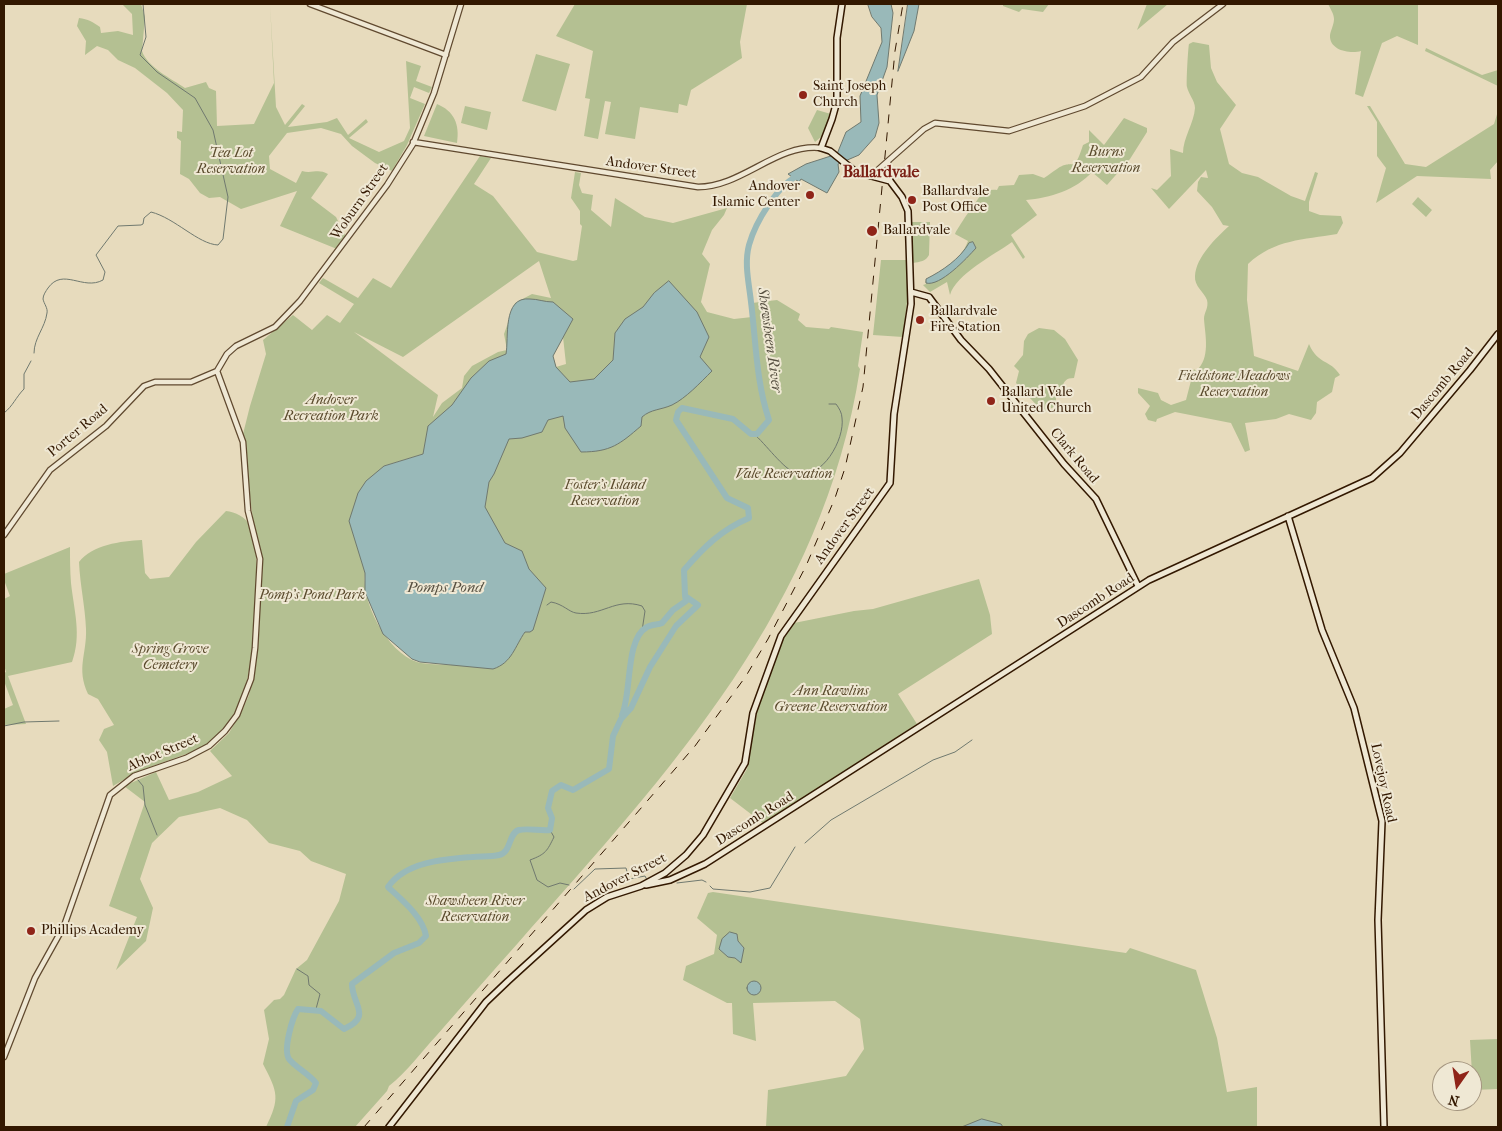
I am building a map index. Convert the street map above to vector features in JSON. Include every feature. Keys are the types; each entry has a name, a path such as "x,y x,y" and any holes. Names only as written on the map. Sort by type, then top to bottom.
{"main road":[{"path":"842,4 837,38 837,101 821,148 834,154 856,172 890,181"},
{"name":"Andover Street","path":"389,1127 486,1002 576,917 594,904 617,893 641,886 665,873 675,865 703,835 743,768 753,713 780,636 890,483 894,414 911,292 908,211 900,194 890,181"},
{"name":"Clark Road","path":"911,292 929,297 963,342 989,369 1064,464 1096,499 1138,586"},
{"name":"Dascomb Road","path":"641,886 663,882 706,864 1138,586 1372,478 1389,465 1470,370 1498,334"},
{"name":"Lovejoy Road","path":"1288,516 1323,635 1354,708 1382,821 1378,920 1384,1127"},
{"path":"675,865 682,875"},
{"path":"665,873 682,875"}],"street":[{"path":"310,4 446,55"},
{"name":"Woburn Street","path":"217,371 227,354 236,346 275,327 300,302 388,185 413,142 436,88 461,4"},
{"path":"872,176 924,129 935,123 1009,131 1085,106 1141,77 1173,42 1223,4"},
{"name":"Andover Street","path":"413,142 698,187 719,183 796,151 821,148"},
{"path":"888,163 890,181"},
{"name":"Porter Road","path":"4,535 50,470 106,426 144,386 155,382 191,382 217,371"},
{"name":"Abbot Street","path":"4,1057 35,978 64,926 110,795 134,776 186,758 209,746 225,731 237,715 251,679 255,648 260,559 248,511 243,442 233,409 217,371"}],"green space":[{"name":"Tea Lot Reservation","path":"122,4 141,4 145,17 142,51 154,67 185,88 206,82 209,88 216,91 217,126 254,124 274,83 270,4 276,107 285,125 302,104 305,106 288,127 327,122 337,118 348,135 366,119 368,122 349,138 379,152 404,141 410,128 406,61 421,66 416,81 432,87 429,93 414,87 410,98 425,104 407,145 392,171 375,163 352,146 341,134 321,128 287,133 269,156 270,169 296,183 302,171 321,171 328,174 311,198 336,217 346,237 337,249 280,226 297,191 241,209 220,197 209,198 200,193 189,179 180,174 181,141 177,138 177,131 182,132 183,110 167,93 135,68 118,60 108,50 97,46 85,55 86,41 77,26 79,18 88,20 100,27 101,33 118,31 133,35 132,14"},
{"path":"575,4 747,4 740,42 742,58 691,90 687,106 679,104 678,113 640,107 635,139 605,134 611,102 605,101 598,139 584,136 590,99 585,98 593,51 556,36"},
{"path":"1003,4 1049,4 1043,12 1022,9 1019,12 1003,6"},
{"path":"1147,4 1168,4 1137,30"},
{"path":"1328,4 1418,4 1418,45 1397,36 1382,43 1363,97 1355,94 1361,51 1341,50 1333,45 1330,35 1334,17"},
{"name":"Fieldstone Meadows Reservation","path":"1193,42 1209,45 1211,68 1217,82 1236,105 1220,129 1229,164 1242,173 1258,177 1291,196 1305,201 1315,172 1318,173 1309,202 1309,211 1320,215 1341,216 1343,223 1337,234 1279,245 1258,256 1248,264 1247,300 1254,356 1298,371 1309,344 1320,359 1332,366 1340,375 1335,378 1332,392 1317,402 1316,413 1311,420 1289,414 1276,419 1245,423 1250,450 1245,452 1231,423 1175,412 1157,419 1156,422 1148,420 1145,414 1150,406 1138,393 1138,388 1158,393 1161,400 1171,405 1186,400 1194,369 1196,371 1201,366 1206,346 1204,319 1207,300 1196,283 1196,269 1207,248 1229,226 1223,225 1212,207 1197,191 1198,182 1201,177 1208,178 1206,170 1169,209 1151,188 1157,190 1171,176 1170,149 1183,153 1183,147 1193,119 1195,108 1187,84 1187,66 1189,44"},
{"path":"1426,48 1482,75 1498,70 1498,86 1425,51"},
{"path":"536,54 570,64 556,111 522,101"},
{"path":"437,104 452,114 458,130 457,143 424,136"},
{"path":"465,106 491,112 487,130 461,123"},
{"path":"1367,106 1370,106 1405,164 1426,167 1494,124 1498,111 1498,161 1490,170 1491,179 1417,176 1376,203 1386,168 1377,156 1377,122"},
{"path":"817,110 831,114 822,136 815,142 808,128"},
{"name":"Burns Reservation","path":"1124,118 1147,128 1147,132 1130,159 1107,185 1092,172 1078,184 1062,192 1026,200 1037,215 1011,235 1025,257 1023,259 1012,242 968,272 954,287 950,295 947,282 930,292 923,285 926,284 925,281 956,260 965,248 968,241 955,234 972,207 984,193 989,190 997,190 999,186 1014,185 1019,175 1033,174 1044,178 1063,166 1075,163 1083,145 1089,142 1089,130 1104,145"},
{"path":"480,156 491,158 474,184 493,196 537,252 573,261 577,260 582,226 580,224 580,211 571,198 575,172 581,173 579,185 582,193 593,195 591,210 611,227 615,198 645,217 673,223 727,208 712,230 702,254 710,264 701,302 707,312 734,319 752,317 752,303 777,300 800,314 798,320 806,327 829,329 831,327 863,332 858,366 860,369 841,455 812,535 776,610 732,680 684,748 631,814 408,1068 389,1086 387,1091 355,1127 266,1127 274,1109 275,1096 272,1082 263,1064 269,1039 264,1010 274,1000 280,999 284,995 296,969 307,960 339,901 346,874 311,861 300,851 269,843 247,820 220,808 179,817 152,843 140,879 153,908 146,941 116,970 137,917 109,906 145,802 124,786 156,772 169,800 198,792 232,776 210,751 229,733 242,711 249,695 257,649 262,560 254,526 242,438 266,354 263,340 293,315 312,330 327,315 340,323 354,304 319,283 323,278 358,298 373,278 391,288","holes":["539,261 551,298 532,294 515,303 504,334 507,350 498,352 472,366 464,376 462,388 442,403 433,417 438,395 354,332 403,357","563,337 566,364 556,367 553,356","423,454 451,665 421,663 406,656 386,637 378,625 367,598 365,573 384,466"]},
{"path":"1418,197 1432,210 1426,217 1412,204"},
{"path":"912,222 930,222 929,255 920,262 913,263"},
{"path":"881,260 907,260 907,302 903,337 873,335"},
{"path":"1039,328 1054,330 1065,339 1078,360 1074,378 1066,380 1062,388 1056,391 1056,406 1043,412 1016,383 1019,371 1014,366 1023,355 1024,341 1028,334"},
{"name":"Spring Grove Cemetery","path":"226,511 240,516 250,526 257,563 254,639 251,663 241,700 225,728 200,749 139,771 113,786 107,752 99,740 104,729 114,725 98,699 88,694 83,676 86,629 79,562 99,548 125,541 142,540 145,573 150,579 169,577 196,542"},
{"path":"70,547 71,583 77,633 72,662 8,676 26,724 4,725 4,709 13,705 4,681 4,673 6,672 4,665 4,599 10,596 4,580 4,574"},
{"name":"Ann Rawlins Greene Reservation","path":"979,579 990,615 992,634 898,694 917,724 764,824 730,798 747,769 758,707 781,642 794,623 873,609"},
{"path":"713,892 1126,953 1130,948 1196,970 1217,1038 1227,1092 1257,1087 1257,1127 766,1127 768,1090 846,1076 864,1049 860,1019 835,1001 753,1003 756,1041 733,1034 732,1003 727,1003 683,980 686,966 714,954 717,935 697,918 708,893"},
{"path":"1498,1039 1498,1089 1482,1090 1482,1061 1471,1061 1470,1040"}],"water":[{"path":"868,4 891,4 893,13 887,67 877,95 879,123 875,137 859,155 838,164 839,172 827,193 801,179 799,182 788,174 806,164 837,154 846,132 861,122 860,96 882,42 881,28 872,17"},
{"path":"908,4 919,4 914,31 898,71"},
{"path":"973,242 976,248 953,271 938,281 926,283 926,279 950,264 969,243"},
{"name":"Pomps Pond","path":"669,281 697,312 709,337 700,357 712,371 693,390 677,402 668,407 645,414 642,417 641,426 627,438 608,449 581,452 565,428 563,416 548,420 542,432 522,438 509,439 489,482 485,507 505,543 522,551 529,569 546,588 533,630 525,632 505,663 493,669 420,662 412,659 383,634 365,592 365,573 349,521 358,493 366,481 384,466 423,454 428,426 452,405 471,378 489,361 506,354 511,311 515,304 521,300 533,299 553,302 573,319 553,356 556,367 570,382 594,379 613,360 615,333 625,319 643,307 654,293"},
{"path":"730,932 737,934 738,941 744,948 741,963 735,958 728,957 719,949 722,939"},
{"path":"751,981 757,981 761,988 757,995 751,995 747,991 747,985"},
{"path":"982,1119 1001,1124 1003,1127 962,1127"}],"waterway":[{"path":"34,353 34,348 47,313 43,299 46,290 60,279 88,283 96,283 103,280 105,272 96,255 118,226 141,225 144,218 151,212 160,215 210,244 218,245 223,239 228,197 213,130 195,98 157,72 140,55 146,37 143,4"},
{"name":"Shawsheen River","path":"287,1127 296,1101 313,1090 316,1083 292,1062 287,1055 289,1034 298,1009 321,1011 344,1029 353,1024 359,1015 359,1009 352,984 394,953 419,943 426,936 421,922 388,887 404,872 426,863 499,855 506,850 513,835 519,830 550,830 552,818 548,808 552,791 561,785 573,790 609,769 613,736 621,719 631,708 650,667 676,626 698,605 685,596 684,570 714,540 730,528 749,518 748,508 727,498 676,420 678,412 682,408 733,419 751,434 757,434 769,420 761,391 747,274 747,259 752,236 762,215 776,194 792,179 800,175"},
{"path":"4,413 24,389 24,374 31,361"},
{"path":"754,434 791,471 806,474 815,471 830,456 840,437 842,416 836,404 829,404"},
{"name":"Shawsheen River","path":"622,715 632,654 640,633 649,626 662,623 673,610 686,601 685,596"},
{"path":"547,605 551,602 559,604 576,613 593,612 624,604 642,606 645,611 642,631"},
{"path":"4,726 24,722 59,721"},
{"path":"805,843 831,820 933,760 955,752 972,740"},
{"path":"138,780 143,786 145,805 157,835"},
{"path":"550,830 554,837 548,849 540,856 530,860 537,880 548,887 560,883 569,885"},
{"path":"710,886 713,889 750,892 770,888 795,847"},
{"path":"574,889 595,869 626,868 629,879 645,876 647,880"},
{"path":"677,883 702,880 706,882"},
{"path":"297,969 308,976 309,985 320,994 316,1009"}],"railway":[{"path":"364,1127 695,746 746,676 768,639 806,566 835,498 845,468 863,387 895,51 903,4"}],"place":[{"name":"Saint Joseph Church","path":"803,95"},
{"name":"Andover Islamic Center","path":"810,195"},
{"name":"Ballardvale Post Office","path":"912,200"},
{"name":"Ballardvale","path":"872,231"},
{"name":"Ballardvale Fire Station","path":"920,320"},
{"name":"Ballard Vale United Church","path":"991,401"},
{"name":"Phillips Academy","path":"31,931"}],"district":[{"name":"Ballardvale","path":"881,173"}],"park label":[{"name":"Andover Recreation Park","path":"331,410"},
{"name":"Vale Reservation","path":"784,475"},
{"name":"Foster's Island Reservation","path":"605,494"},
{"name":"Pomp's Pond Park","path":"312,596"},
{"name":"Shawsheen River Reservation","path":"475,910"}]}
